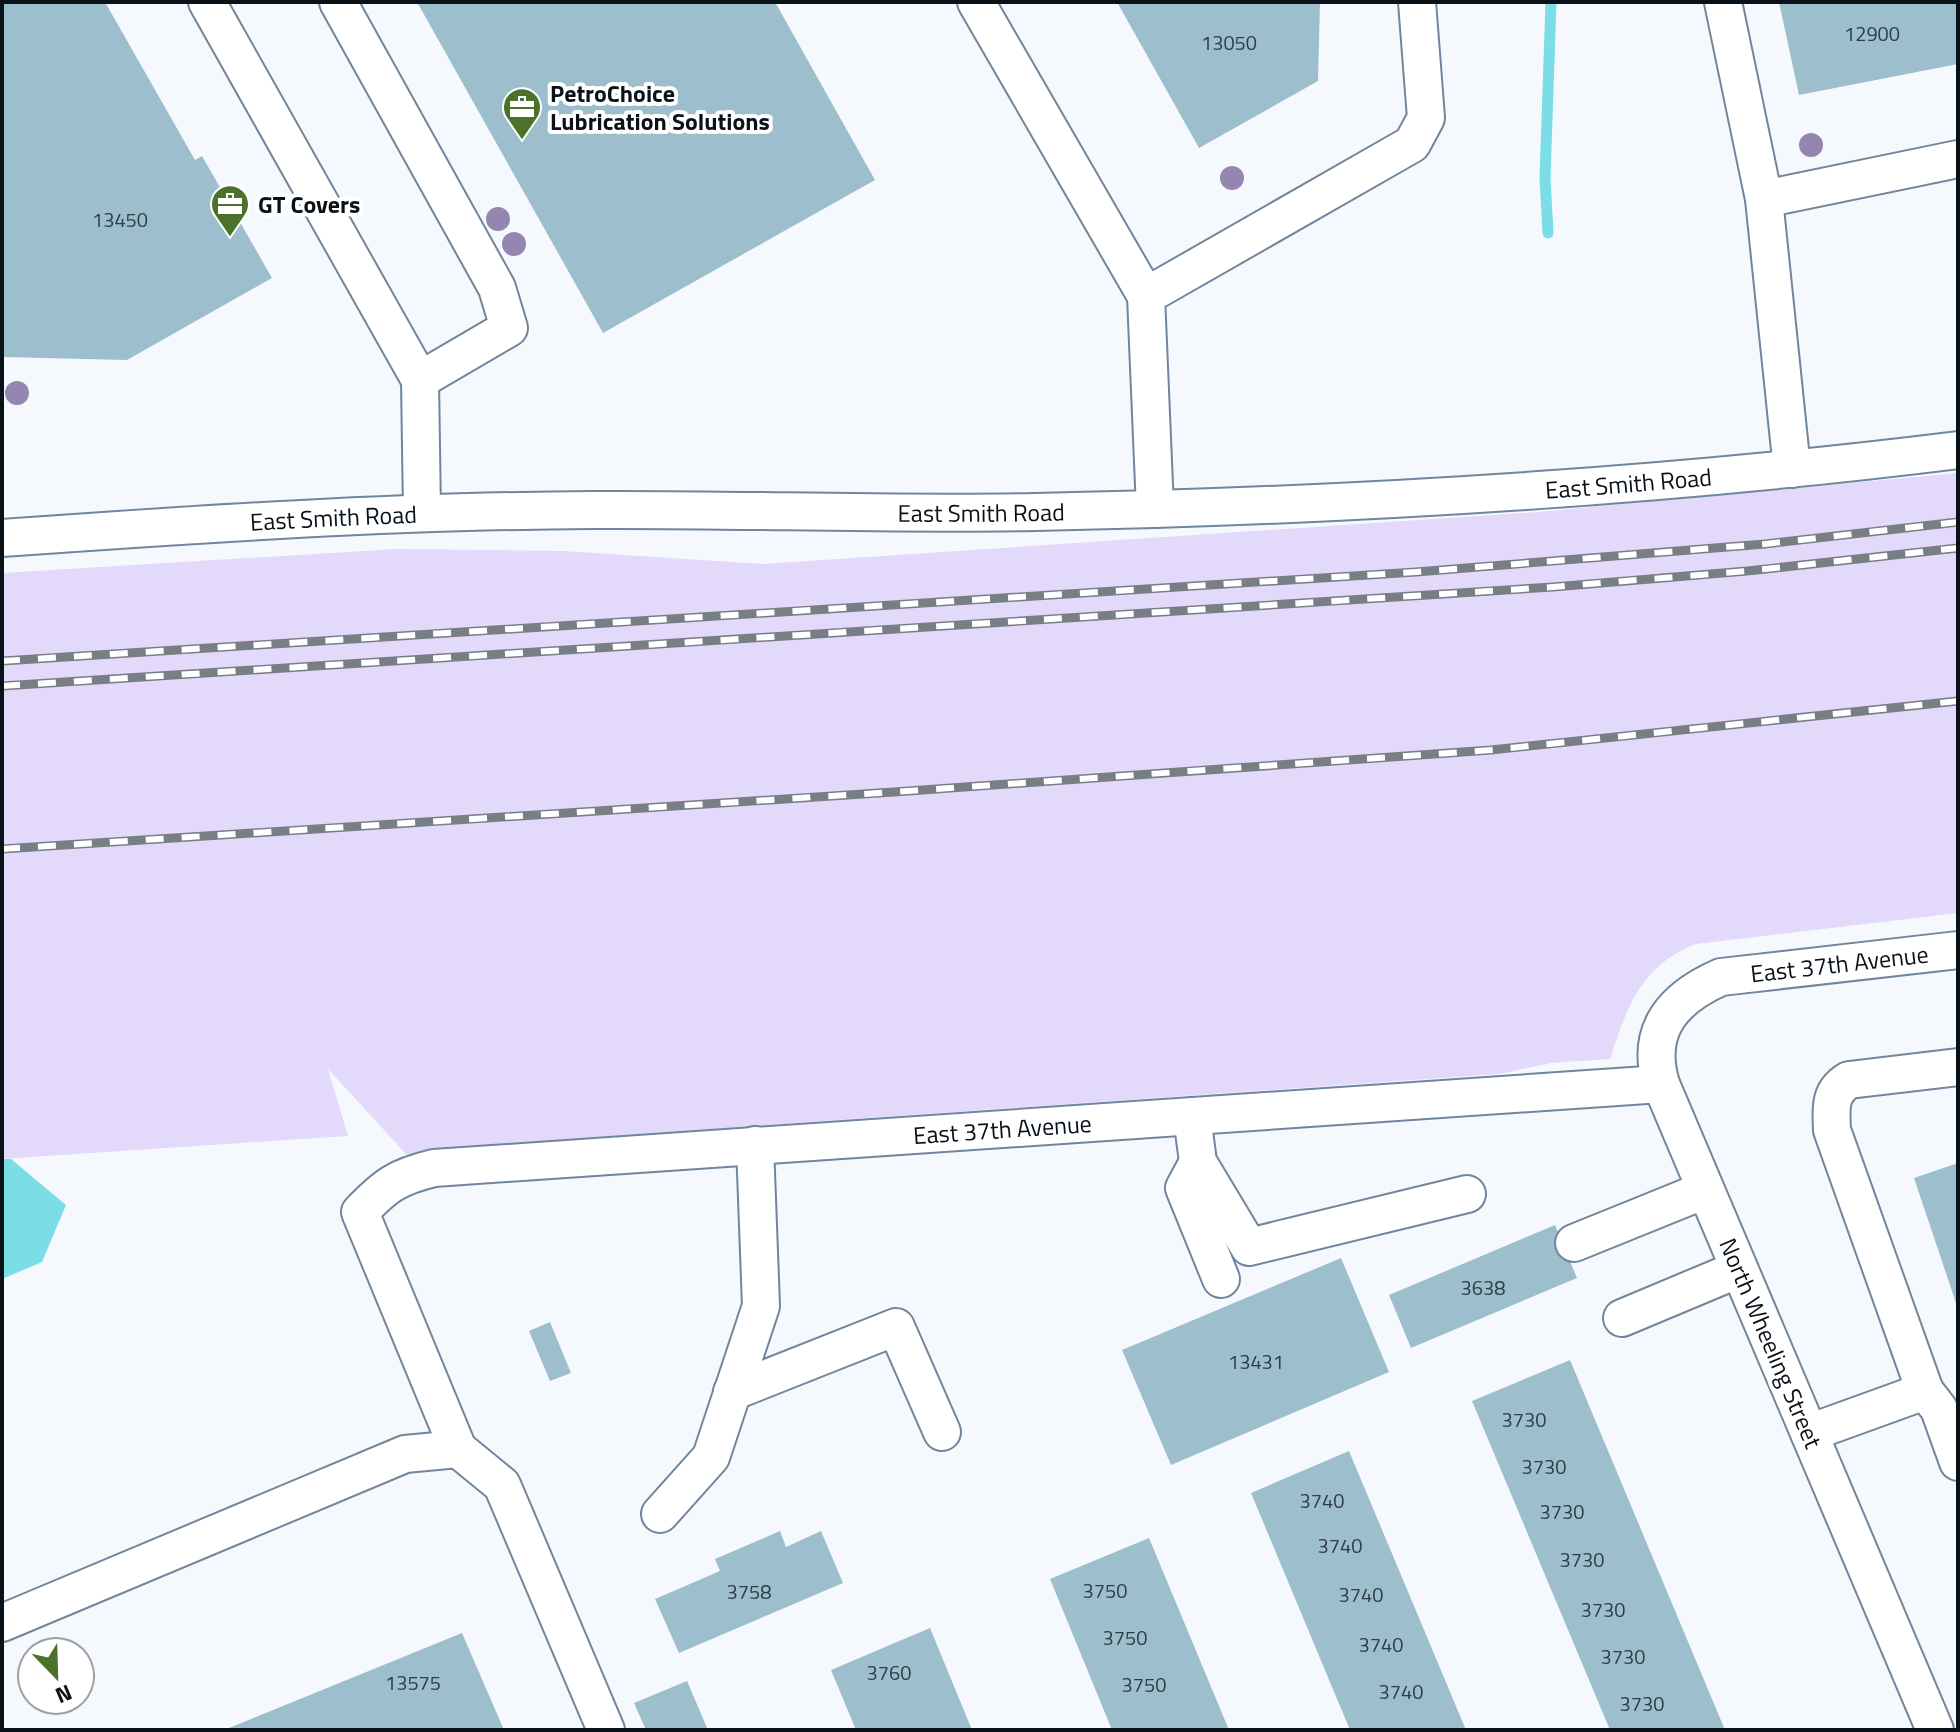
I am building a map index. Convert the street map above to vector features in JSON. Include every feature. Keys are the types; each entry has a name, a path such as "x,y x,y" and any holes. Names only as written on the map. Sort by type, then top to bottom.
{"street":[{"path":"207,2 420,380 422,512"},
{"path":"338,2 497,288 509,328 420,380"},
{"path":"976,2 1146,296 1155,509"},
{"path":"1146,296 1412,144 1426,118 1417,2"},
{"path":"1723,2 1764,199 1792,469"},
{"path":"1764,199 1958,159"},
{"name":"East Smith Road","path":"2,538 237,521 422,512 1030,512 1544,492 1958,450"},
{"name":"East 37th Avenue","path":"1721,977 1958,950"},
{"name":"North Wheeling Street","path":"1721,977 1686,995 1667,1018 1656,1051 1661,1084 1935,1730"},
{"path":"1958,1067 1849,1080 1840,1085 1830,1102 1832,1130 1925,1391 1939,1409 1958,1462"},
{"name":"East 37th Avenue","path":"458,1449 360,1212 385,1187 409,1174 434,1168 1661,1084"},
{"path":"1192,1116 1198,1162 1249,1247 1467,1194"},
{"path":"660,1514 711,1457 761,1306 755,1145"},
{"path":"1198,1162 1184,1188 1221,1279"},
{"path":"1574,1243 1705,1190"},
{"path":"1622,1318 1739,1269"},
{"path":"732,1392 896,1327 942,1432"},
{"path":"1809,1433 1925,1391"},
{"path":"2,1623 405,1454 458,1449 502,1485 606,1730"}],"shaded area":[{"path":"1958,473 1958,913 1696,944 1677,953 1649,976 1630,1005 1610,1059 1551,1063 1499,1074 824,1121 407,1155 328,1069 348,1136 2,1159 2,573 397,549 563,551 763,564 1538,512"}],"water":[{"path":"2,1159 11,1159 66,1205 42,1262 2,1279"}],"building":[{"path":"2,2 105,2 195,160 202,156 272,278 127,360 2,357"},
{"path":"417,2 775,2 875,180 603,333"},
{"path":"1117,2 1320,2 1318,81 1199,148"},
{"path":"1779,2 1958,2 1958,64 1799,95"},
{"path":"1958,1163 1958,1306 1957,1306 1914,1178"},
{"path":"1555,1225 1577,1278 1411,1348 1389,1295"},
{"path":"1341,1258 1389,1372 1171,1465 1122,1350"},
{"path":"550,1322 571,1373 550,1381 529,1331"},
{"path":"1570,1360 1725,1730 1610,1730 1472,1401"},
{"path":"1349,1451 1466,1730 1350,1730 1251,1493"},
{"path":"780,1531 786,1547 821,1531 843,1583 679,1653 655,1599 720,1571 715,1559"},
{"path":"1149,1538 1229,1730 1112,1730 1050,1579"},
{"path":"930,1628 972,1730 856,1730 831,1670"},
{"path":"462,1633 504,1730 224,1730"},
{"path":"687,1681 708,1730 646,1730 634,1703"}],"waterway":[{"path":"1548,233 1545,178 1551,2"}],"railway":[{"path":"2,661 1416,572 1765,544 1958,522"},
{"path":"2,686 1553,587 1747,571 1958,548"},
{"path":"2,849 1491,750 1958,701"}],"place":[{"name":"PetroChoice Lubrication Solutions","path":"522,141"},
{"name":"GT Covers","path":"230,238"}]}
